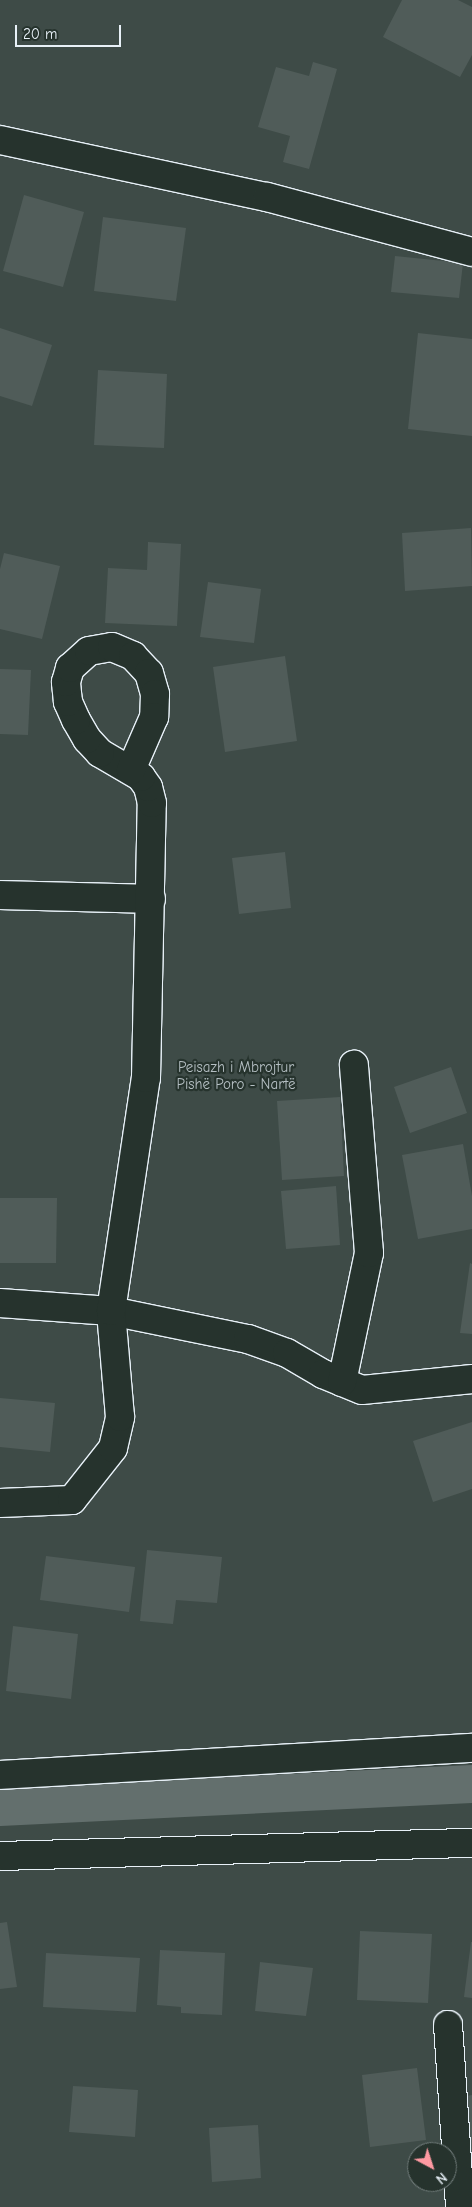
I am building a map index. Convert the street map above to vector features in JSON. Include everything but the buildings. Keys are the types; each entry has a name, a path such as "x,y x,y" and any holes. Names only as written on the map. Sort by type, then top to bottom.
{"street":[{"path":"0,140 267,197 472,252"},
{"path":"0,1503 72,1500 113,1448 120,1417 112,1311 146,1078 151,899 152,803 148,787 131,770"},
{"path":"0,895 151,899"},
{"path":"342,1382 369,1253 354,1065"},
{"path":"0,1303 112,1311 248,1339 287,1353 342,1382 362,1390 472,1379"},
{"path":"0,1775 472,1748"},
{"path":"0,1856 472,1843"},
{"path":"448,2025 460,2207"}],"green space":[{"name":"Peisazh i Mbrojtur Pishë Poro - Nartë","path":"0,0 472,0 472,2207 0,2207"}],"waterway":[{"path":"0,1807 472,1784"}]}
